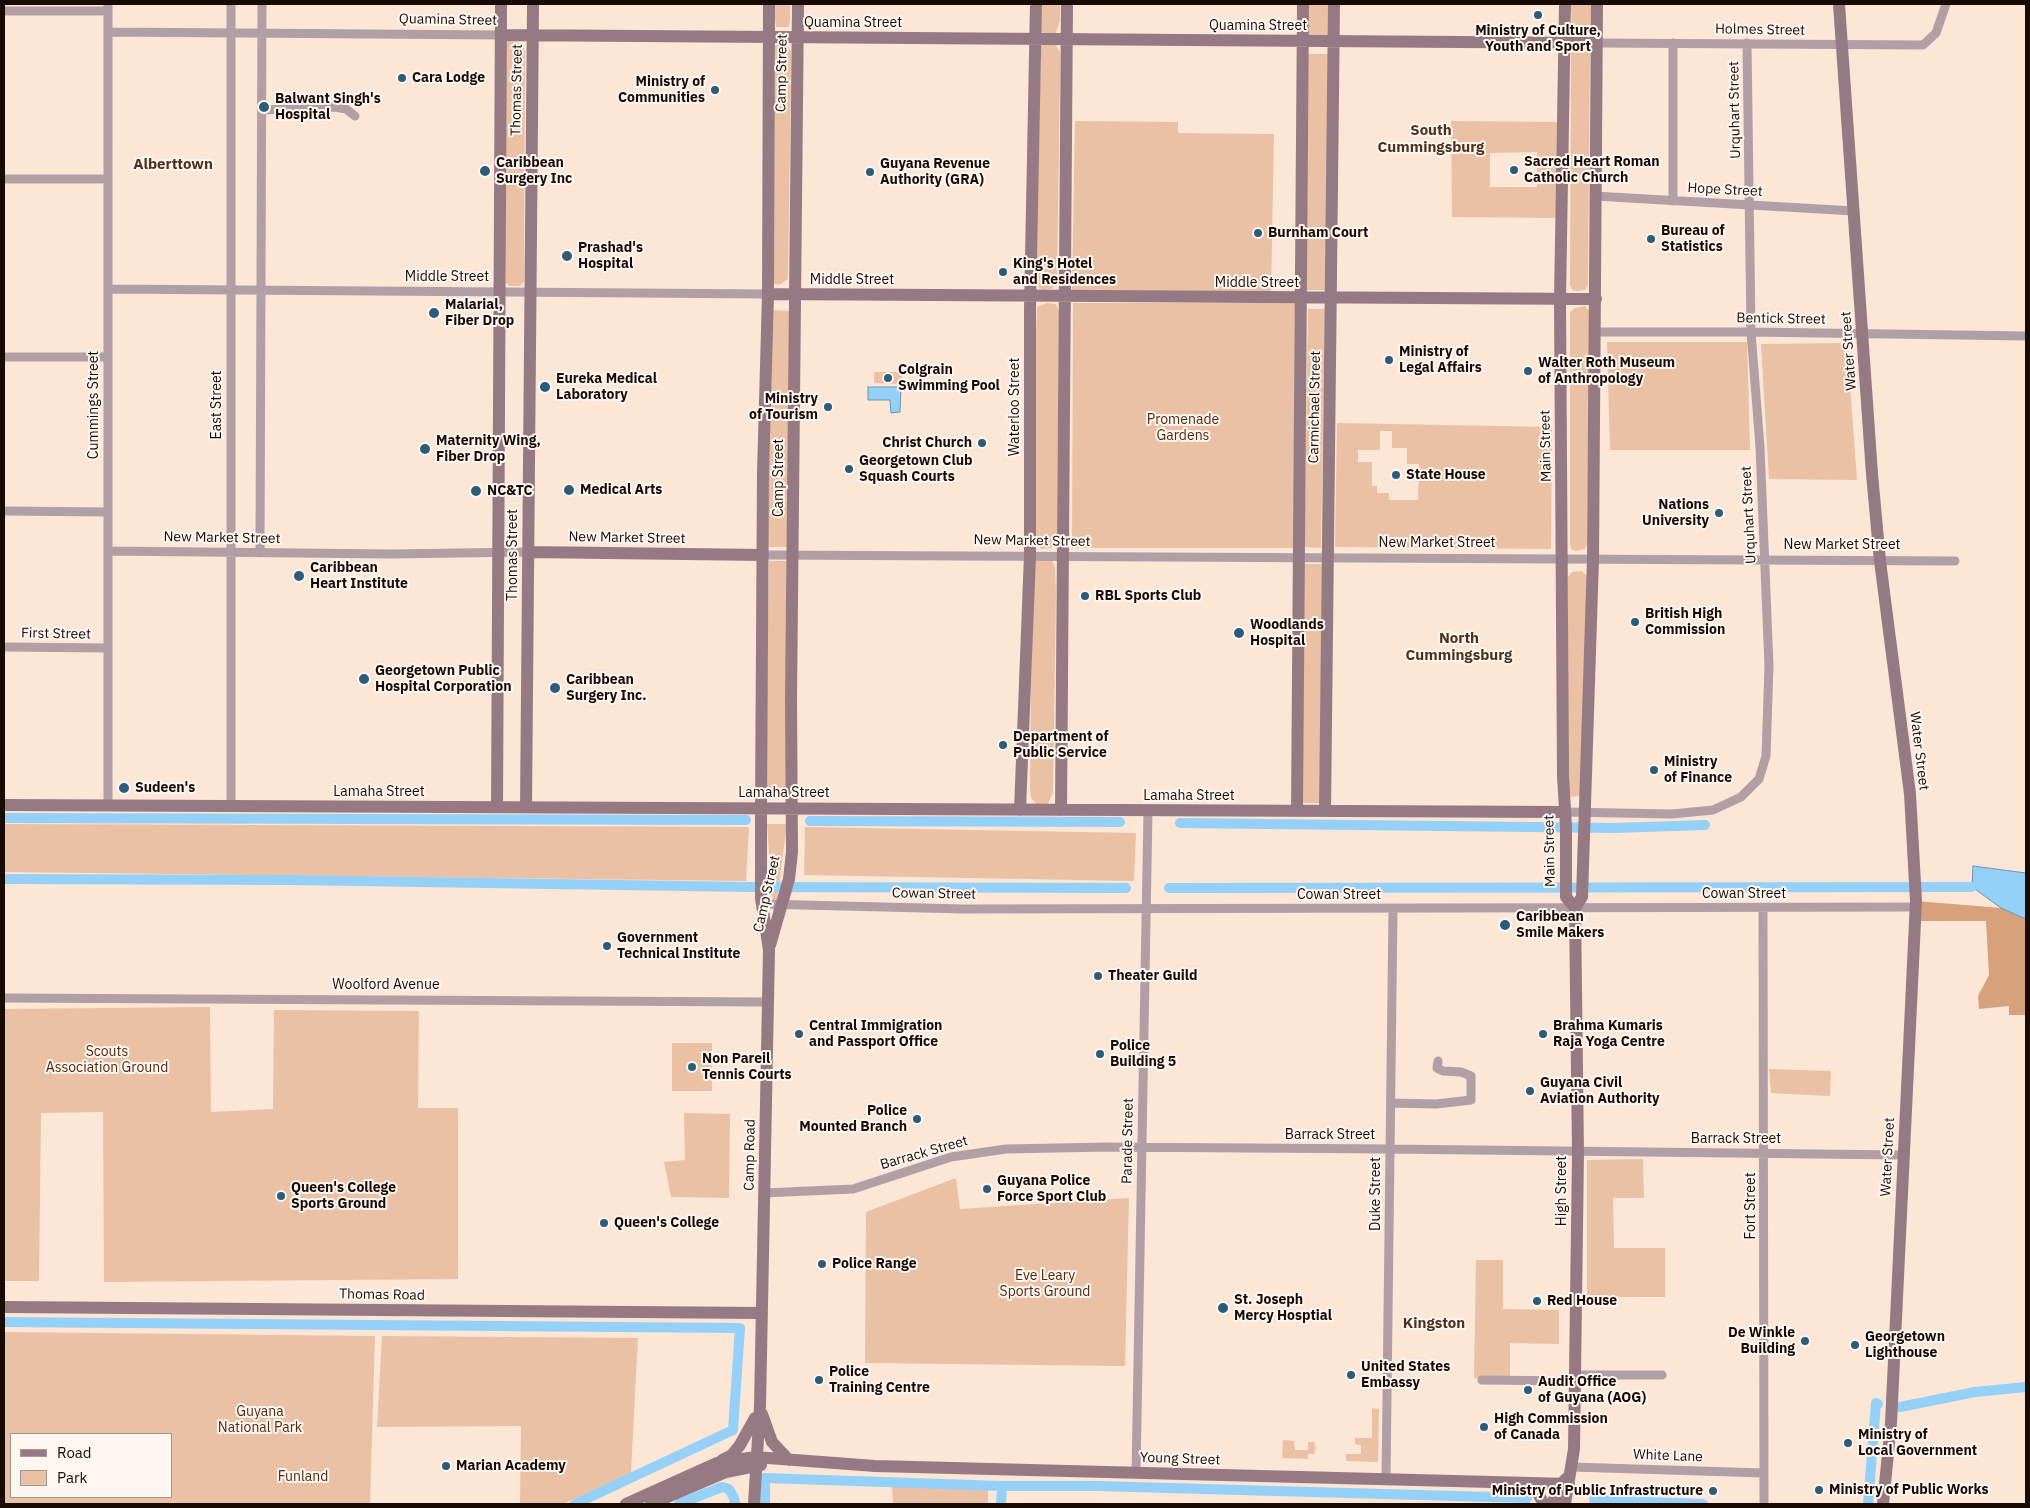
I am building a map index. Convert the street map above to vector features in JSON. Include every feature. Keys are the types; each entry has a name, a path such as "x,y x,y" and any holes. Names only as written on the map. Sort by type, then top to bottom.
{"street":[{"name":"East Street","path":"231,4 231,806"},
{"path":"260,553 262,4"},
{"name":"Thomas Street","path":"497,807 501,4"},
{"name":"Thomas Street","path":"526,807 533,4"},
{"name":"Camp Street","path":"761,817 763,555 768,294 769,4"},
{"name":"Camp Street","path":"769,950 789,878 792,852 791,699 798,4"},
{"name":"Waterloo Street","path":"1020,810 1030,555 1030,297 1036,4"},
{"path":"1061,810 1067,4"},
{"name":"Carmichael Street","path":"1296,811 1302,299 1303,4"},
{"name":"Carmichael Street","path":"1325,811 1334,4"},
{"name":"Main Street","path":"1565,4 1560,299 1566,897 1579,902"},
{"path":"1579,902 1585,812 1593,559 1597,4"},
{"name":"Water Street","path":"1839,4 1880,561 1910,794 1916,904 1890,1423 1883,1504"},
{"name":"Holmes Street","path":"1597,43 1922,45 1936,33 1946,4"},
{"path":"4,11 108,7"},
{"name":"Cummings Street","path":"108,7 108,806"},
{"name":"Quamina Street","path":"108,32 1597,43"},
{"path":"1673,43 1673,201"},
{"name":"Urquhart Street","path":"1565,812 1672,814 1713,810 1741,798 1759,779 1766,756 1769,722 1765,560 1752,332 1747,44"},
{"path":"262,110 334,107 346,109 356,116"},
{"path":"4,179 108,179"},
{"name":"Hope Street","path":"1595,196 1854,211"},
{"name":"Middle Street","path":"108,289 1302,299 1596,299"},
{"name":"Bentick Street","path":"1596,332 2026,336"},
{"path":"4,357 107,357"},
{"path":"4,511 108,512"},
{"name":"New Market Street","path":"108,551 1955,561"},
{"name":"First Street","path":"4,647 108,648"},
{"name":"Lamaha Street","path":"4,805 526,807 761,817 1020,810 1565,812"},
{"name":"Parade Street","path":"1136,1473 1148,811"},
{"name":"Camp Road","path":"754,1503 755,1461 760,1406 760,1313 769,950 761,901 761,817"},
{"name":"Cowan Street","path":"761,901 783,900 964,909 1393,909 1579,902 1763,908 1916,904"},
{"name":"High Street","path":"1565,1504 1574,1449 1579,902"},
{"name":"Fort Street","path":"1763,908 1764,1504"},
{"name":"Duke Street","path":"1386,1478 1393,909"},
{"name":"Woolford Avenue","path":"4,998 723,1000 768,1002"},
{"path":"1391,1104 1436,1104 1471,1100 1470,1076 1461,1072 1443,1071 1437,1068 1438,1061"},
{"name":"Barrack Street","path":"764,1193 853,1189 951,1157 976,1152 1016,1148 1390,1148 1578,1153 1903,1155"},
{"name":"Thomas Road","path":"4,1307 760,1313"},
{"path":"1482,1380 1662,1375"},
{"path":"760,1406 764,1426 772,1442 789,1460"},
{"path":"651,1504 722,1468 752,1428 760,1406"},
{"name":"Young Street","path":"722,1468 755,1461 789,1460 875,1466 1532,1483 1568,1477"},
{"path":"626,1504 722,1468 743,1478 749,1487 754,1503"},
{"name":"White Lane","path":"1568,1477 1764,1472"},
{"name":"High Street","path":"1552,1504 1568,1477"},
{"path":"1532,1483 1544,1504"}],"green space":[{"path":"773,4 790,4 788,27 776,27"},
{"path":"1038,4 1060,4 1060,20 1055,36 1040,32"},
{"path":"1306,4 1330,4 1329,37 1305,36"},
{"path":"1571,4 1591,4 1591,26 1588,31 1572,30"},
{"path":"507,42 523,44 525,53 524,282 520,286 509,286 506,283 503,51"},
{"path":"781,43 791,51 791,65 788,279 779,285 772,283 774,46"},
{"path":"1041,45 1056,45 1060,53 1057,279 1052,289 1042,290 1035,283"},
{"path":"1589,48 1588,285 1585,290 1577,291 1572,290 1570,285 1571,53 1575,49"},
{"path":"1308,54 1329,54 1327,290 1305,290"},
{"path":"1075,121 1178,122 1178,133 1274,134 1271,293 1072,290"},
{"path":"1451,121 1557,122 1556,218 1452,217","holes":["1537,152 1537,187 1490,187 1490,153"]},
{"path":"1047,303 1056,304 1059,312 1057,538 1051,548 1041,549 1035,542 1036,331 1037,307"},
{"name":"Promenade Gardens","path":"1073,303 1295,303 1294,548 1072,548"},
{"path":"1585,306 1590,312 1587,544 1585,549 1576,551 1571,549 1570,544 1570,312 1575,308"},
{"path":"1308,309 1325,309 1321,548 1304,547"},
{"path":"771,310 790,311 790,547 767,547"},
{"path":"1607,342 1747,342 1750,450 1610,450"},
{"path":"1847,343 1857,480 1769,479 1761,344"},
{"name":"Colgrain Swimming Pool","path":"874,372 902,372 902,384 874,383"},
{"path":"1337,423 1552,427 1551,549 1335,547","holes":["1380,431 1392,431 1392,448 1407,448 1407,464 1419,464 1418,500 1389,500 1389,493 1377,493 1377,486 1372,486 1372,462 1358,462 1358,450 1380,450"]},
{"path":"1037,559 1052,560 1055,567 1056,594 1053,793 1048,804 1037,805 1031,798 1030,788 1032,587 1033,563"},
{"path":"769,561 788,561 788,798 765,797"},
{"path":"1304,564 1322,564 1320,803 1302,803"},
{"path":"1582,571 1587,576 1582,795 1571,797 1567,792 1568,577 1572,572"},
{"path":"4,824 749,827 746,881 4,872"},
{"path":"767,824 787,824 774,924 774,923"},
{"path":"805,827 1136,833 1134,881 804,875"},
{"name":"Scouts Association Ground","path":"210,1007 211,1112 273,1109 274,1010 419,1011 418,1108 458,1108 458,1279 104,1282 103,1112 41,1113 39,1281 4,1281 4,1009"},
{"name":"Non Pareil Tennis Courts","path":"672,1043 712,1043 712,1091 672,1091"},
{"path":"1769,1069 1831,1071 1830,1096 1771,1093"},
{"path":"684,1113 730,1114 729,1198 671,1197 664,1162 685,1160"},
{"path":"1643,1159 1644,1198 1613,1198 1614,1248 1665,1248 1665,1297 1587,1297 1587,1160"},
{"name":"Eve Leary Sports Ground","path":"956,1178 960,1209 1129,1198 1125,1366 865,1363 866,1212"},
{"path":"1476,1260 1503,1260 1503,1309 1559,1310 1559,1344 1510,1343 1510,1378 1474,1378"},
{"name":"Guyana National Park","path":"4,1332 375,1336 370,1504 4,1504"},
{"path":"382,1336 638,1338 631,1473 563,1504 520,1504 521,1426 377,1427"},
{"path":"1372,1408 1379,1409 1378,1462 1346,1461 1346,1454 1361,1454 1361,1445 1355,1444 1355,1438 1372,1438"},
{"path":"1283,1440 1294,1441 1295,1450 1308,1450 1308,1442 1315,1442 1315,1454 1308,1454 1308,1459 1282,1458"},
{"path":"892,1485 988,1489 988,1504 893,1504"}],"shaded area":[{"path":"1916,901 2001,908 2026,919 2026,1015 2009,1015 2009,1006 1979,1009 1978,996 1989,975 1986,921 1915,921"}],"water":[{"path":"868,387 901,387 900,412 891,413 890,400 868,400"},
{"path":"1973,866 2026,873 2026,919 2001,908 1972,887"}],"waterway":[{"path":"4,818 746,820"},
{"path":"810,821 1120,822"},
{"path":"1180,823 1615,828 1705,825"},
{"path":"4,879 291,880 749,887 1126,888"},
{"path":"1169,888 1972,887"},
{"path":"4,1322 740,1328 733,1430 575,1504"},
{"path":"1900,1407 1975,1392 2026,1387"},
{"path":"1868,1504 1876,1403 1878,1404"},
{"path":"765,1504 765,1478 1002,1486"},
{"path":"1001,1504 1002,1486 1097,1486 1527,1498"},
{"path":"679,1504 722,1487 729,1489 735,1504"},
{"path":"1594,1500 1703,1504"}],"place":[{"name":"Ministry of Culture, Youth and Sport","path":"1538,15"},
{"name":"Cara Lodge","path":"402,78"},
{"name":"Ministry of Communities","path":"715,90"},
{"name":"Balwant Singh's Hospital","path":"264,107"},
{"name":"Sacred Heart Roman Catholic Church","path":"1514,170"},
{"name":"Caribbean Surgery Inc","path":"485,171"},
{"name":"Guyana Revenue Authority (GRA)","path":"870,172"},
{"name":"Burnham Court","path":"1258,233"},
{"name":"Bureau of Statistics","path":"1651,239"},
{"name":"Prashad's Hospital","path":"567,256"},
{"name":"King's Hotel and Residences","path":"1003,272"},
{"name":"Malarial, Fiber Drop","path":"434,313"},
{"name":"Ministry of Legal Affairs","path":"1389,360"},
{"name":"Walter Roth Museum of Anthropology","path":"1528,371"},
{"name":"Colgrain Swimming Pool","path":"888,378"},
{"name":"Eureka Medical Laboratory","path":"545,387"},
{"name":"Ministry of Tourism","path":"828,407"},
{"name":"Christ Church","path":"982,443"},
{"name":"Maternity Wing, Fiber Drop","path":"425,449"},
{"name":"Georgetown Club Squash Courts","path":"849,469"},
{"name":"State House","path":"1396,475"},
{"name":"Medical Arts","path":"569,490"},
{"name":"NC&TC","path":"476,491"},
{"name":"Nations University","path":"1719,513"},
{"name":"Caribbean Heart Institute","path":"299,576"},
{"name":"RBL Sports Club","path":"1085,596"},
{"name":"British High Commission","path":"1635,622"},
{"name":"Woodlands Hospital","path":"1239,633"},
{"name":"Georgetown Public Hospital Corporation","path":"364,679"},
{"name":"Caribbean Surgery Inc.","path":"555,688"},
{"name":"Department of Public Service","path":"1003,745"},
{"name":"Ministry of Finance","path":"1654,770"},
{"name":"Sudeen's","path":"124,788"},
{"name":"Caribbean Smile Makers","path":"1505,925"},
{"name":"Government Technical Institute","path":"607,946"},
{"name":"Theater Guild","path":"1098,976"},
{"name":"Central Immigration and Passport Office","path":"799,1034"},
{"name":"Brahma Kumaris Raja Yoga Centre","path":"1543,1034"},
{"name":"Police Building 5","path":"1100,1054"},
{"name":"Non Pareil Tennis Courts","path":"692,1067"},
{"name":"Guyana Civil Aviation Authority","path":"1530,1091"},
{"name":"Police Mounted Branch","path":"917,1119"},
{"name":"Guyana Police Force Sport Club","path":"987,1189"},
{"name":"Queen's College Sports Ground","path":"281,1196"},
{"name":"Queen's College","path":"604,1223"},
{"name":"Police Range","path":"822,1264"},
{"name":"Red House","path":"1537,1301"},
{"name":"St. Joseph Mercy Hosptial","path":"1223,1308"},
{"name":"De Winkle Building","path":"1805,1341"},
{"name":"Georgetown Lighthouse","path":"1855,1345"},
{"name":"United States Embassy","path":"1351,1375"},
{"name":"Police Training Centre","path":"819,1380"},
{"name":"Audit Office of Guyana (AOG)","path":"1528,1390"},
{"name":"High Commission of Canada","path":"1484,1427"},
{"name":"Ministry of Local Government","path":"1848,1443"},
{"name":"Marian Academy","path":"446,1466"},
{"name":"Ministry of Public Works","path":"1819,1490"},
{"name":"Ministry of Public Infrastructure","path":"1713,1491"}],"district":[{"name":"South Cummingsburg","path":"1431,140"},
{"name":"Alberttown","path":"173,165"},
{"name":"North Cummingsburg","path":"1459,648"},
{"name":"Kingston","path":"1434,1324"}],"park label":[{"name":"Funland","path":"303,1477"}]}
